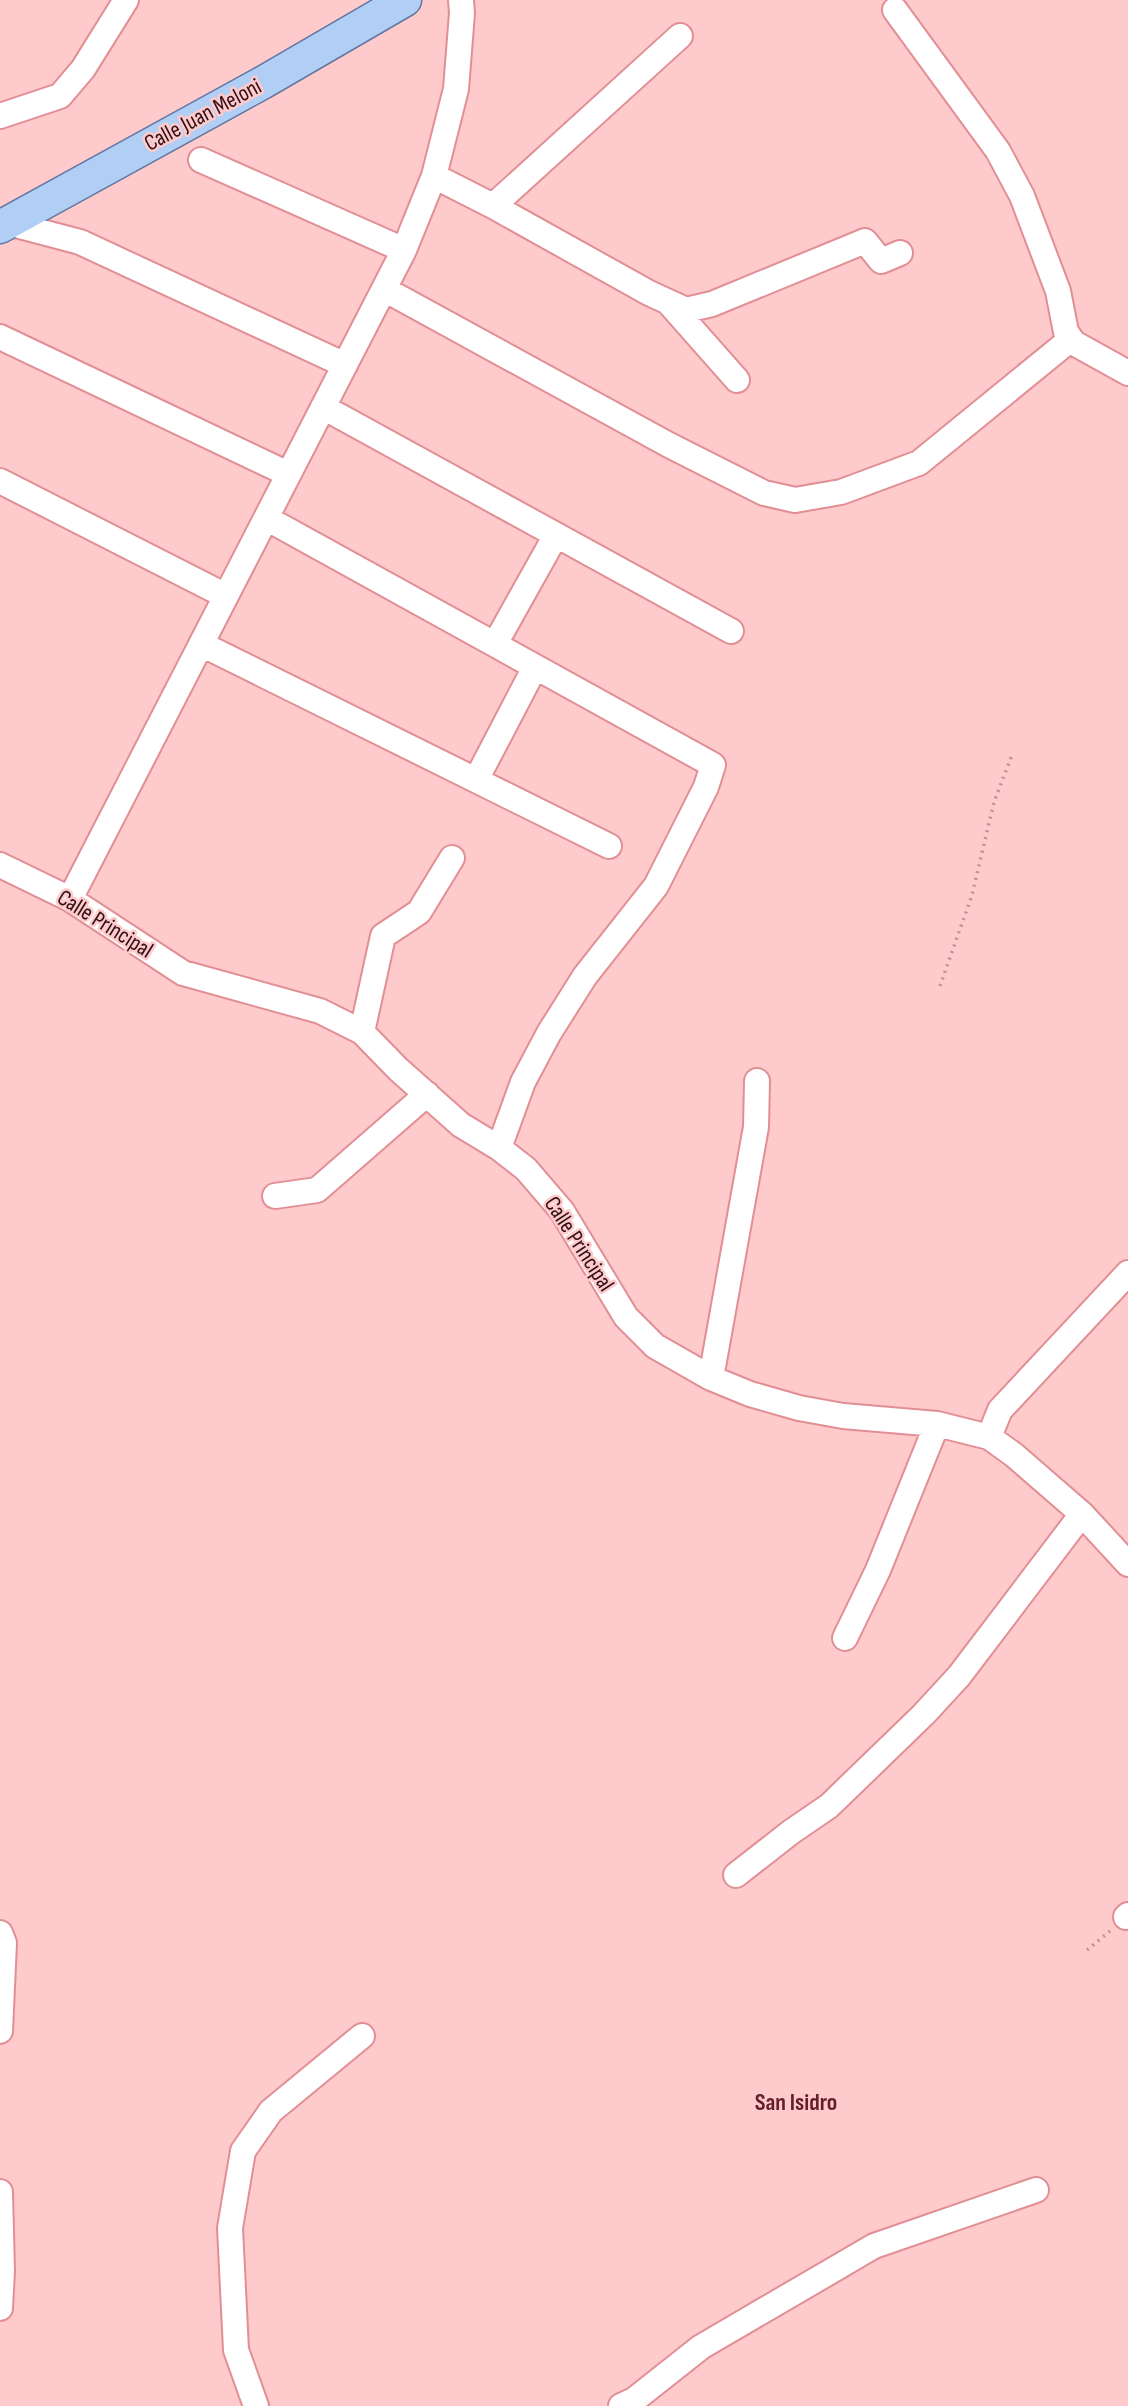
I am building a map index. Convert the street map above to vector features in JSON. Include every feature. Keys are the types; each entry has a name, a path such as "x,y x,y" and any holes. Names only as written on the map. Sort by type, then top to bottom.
{"main road":[{"name":"Calle Juan Meloni","path":"4,225 262,83 401,1"}],"street":[{"path":"0,116 60,96 83,69 126,0"},
{"path":"70,899 404,250 434,176 456,89 461,0"},
{"path":"895,10 998,151 1022,195 1058,290 1066,332 1074,343 1128,373"},
{"path":"493,206 680,36"},
{"path":"201,160 404,250"},
{"path":"434,176 649,293 686,310 712,304 865,241 881,261 900,253"},
{"path":"4,225 80,242 345,365"},
{"path":"384,289 693,457 765,493 795,500 841,492 919,463 1071,339"},
{"path":"669,302 737,380"},
{"path":"0,337 288,474"},
{"path":"323,407 731,631"},
{"path":"0,481 226,596"},
{"path":"266,518 713,765 706,787 656,886 585,976 549,1033 523,1082 499,1148"},
{"path":"495,644 556,535"},
{"path":"201,644 609,846"},
{"path":"476,780 535,667"},
{"path":"362,1032 383,936 419,912 452,858"},
{"name":"Calle Principal","path":"0,865 70,899 183,973 320,1011 362,1032 461,1125 499,1148 526,1169 562,1211 626,1318 655,1346 711,1378 750,1394 799,1408 843,1416 937,1424 989,1437 1082,1514 1128,1564"},
{"path":"711,1378 756,1127 757,1081"},
{"path":"275,1196 317,1190 427,1094"},
{"path":"989,1437 1000,1410 1128,1273"},
{"path":"845,1639 877,1570 937,1424"},
{"path":"736,1875 829,1806 924,1714 959,1676 1082,1514"},
{"path":"0,1933 4,1943 0,2031"},
{"path":"256,2406 236,2350 230,2228 243,2151 271,2111 362,2036"},
{"path":"621,2406 634,2400 701,2347 874,2246 1036,2190"},
{"path":"0,2192 0,2308"}],"path":[{"path":"940,986 972,895 994,803 1012,755"},
{"path":"1087,1950 1127,1916"}],"district":[{"name":"San Isidro","path":"796,2102"}]}
